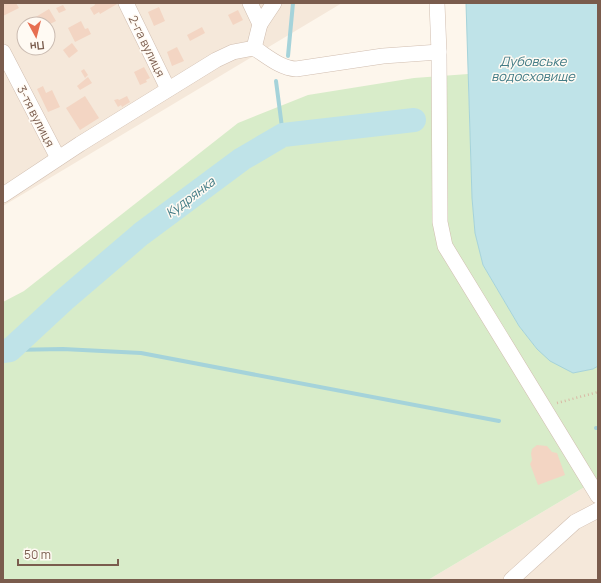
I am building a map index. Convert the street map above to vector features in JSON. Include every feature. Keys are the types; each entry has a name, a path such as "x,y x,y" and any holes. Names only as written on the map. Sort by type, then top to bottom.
{"street":[{"name":"2-га вулиця","path":"126,3 168,89"},
{"path":"250,3 260,24"},
{"path":"254,48 260,24 274,3"},
{"path":"437,3 439,52 440,222 445,246 598,496"},
{"path":"3,195 58,158 168,89 228,54 254,48 282,65 296,69 383,56 439,52"},
{"name":"3-тя вулиця","path":"3,52 58,158"},
{"path":"510,580 575,522 598,510"}],"path":[{"path":"543,406 598,392"}],"shaded area":[{"path":"3,3 342,3 3,206"},
{"path":"598,479 598,580 428,580"}],"green space":[{"path":"468,74 472,198 475,233 483,265 519,326 537,349 573,373 593,369 598,366 598,479 428,580 3,580 3,302 24,291 238,123 308,95 414,78"}],"water":[{"name":"Дубовське водосховище","path":"466,3 598,3 598,366 593,369 573,373 550,361 537,349 519,326 483,265 475,233 472,198"}],"building":[{"path":"3,3 16,3 19,8 3,16"},
{"path":"94,3 117,4 100,14 99,12 94,15 90,8 95,5"},
{"path":"63,5 66,10 59,13 56,8"},
{"path":"159,7 165,21 154,26 148,12"},
{"path":"49,9 53,16 37,16"},
{"path":"238,10 243,20 233,25 228,15"},
{"path":"81,21 85,29 88,28 91,34 75,42 68,28"},
{"path":"202,27 205,33 190,41 187,35"},
{"path":"72,43 78,51 69,58 63,50"},
{"path":"177,47 184,61 172,66 167,52"},
{"path":"144,67 150,78 146,80 147,82 140,85 134,72"},
{"path":"84,69 88,75 85,78 81,71"},
{"path":"88,77 92,83 80,90 77,86"},
{"path":"43,86 46,93 52,90 60,107 48,112 37,89"},
{"path":"85,96 99,118 80,130 66,108"},
{"path":"127,96 130,102 122,107 121,105 118,107 114,100 119,100"},
{"path":"537,445 547,446 552,452 557,453 565,475 538,485 530,464 532,460 532,449"}],"waterway":[{"path":"288,56 293,3"},
{"path":"276,81 283,135"},
{"name":"Кудрянка","path":"3,351 10,350 64,300 141,234 242,159 283,135 414,120"},
{"path":"10,350 63,349 141,353 499,421"}]}
